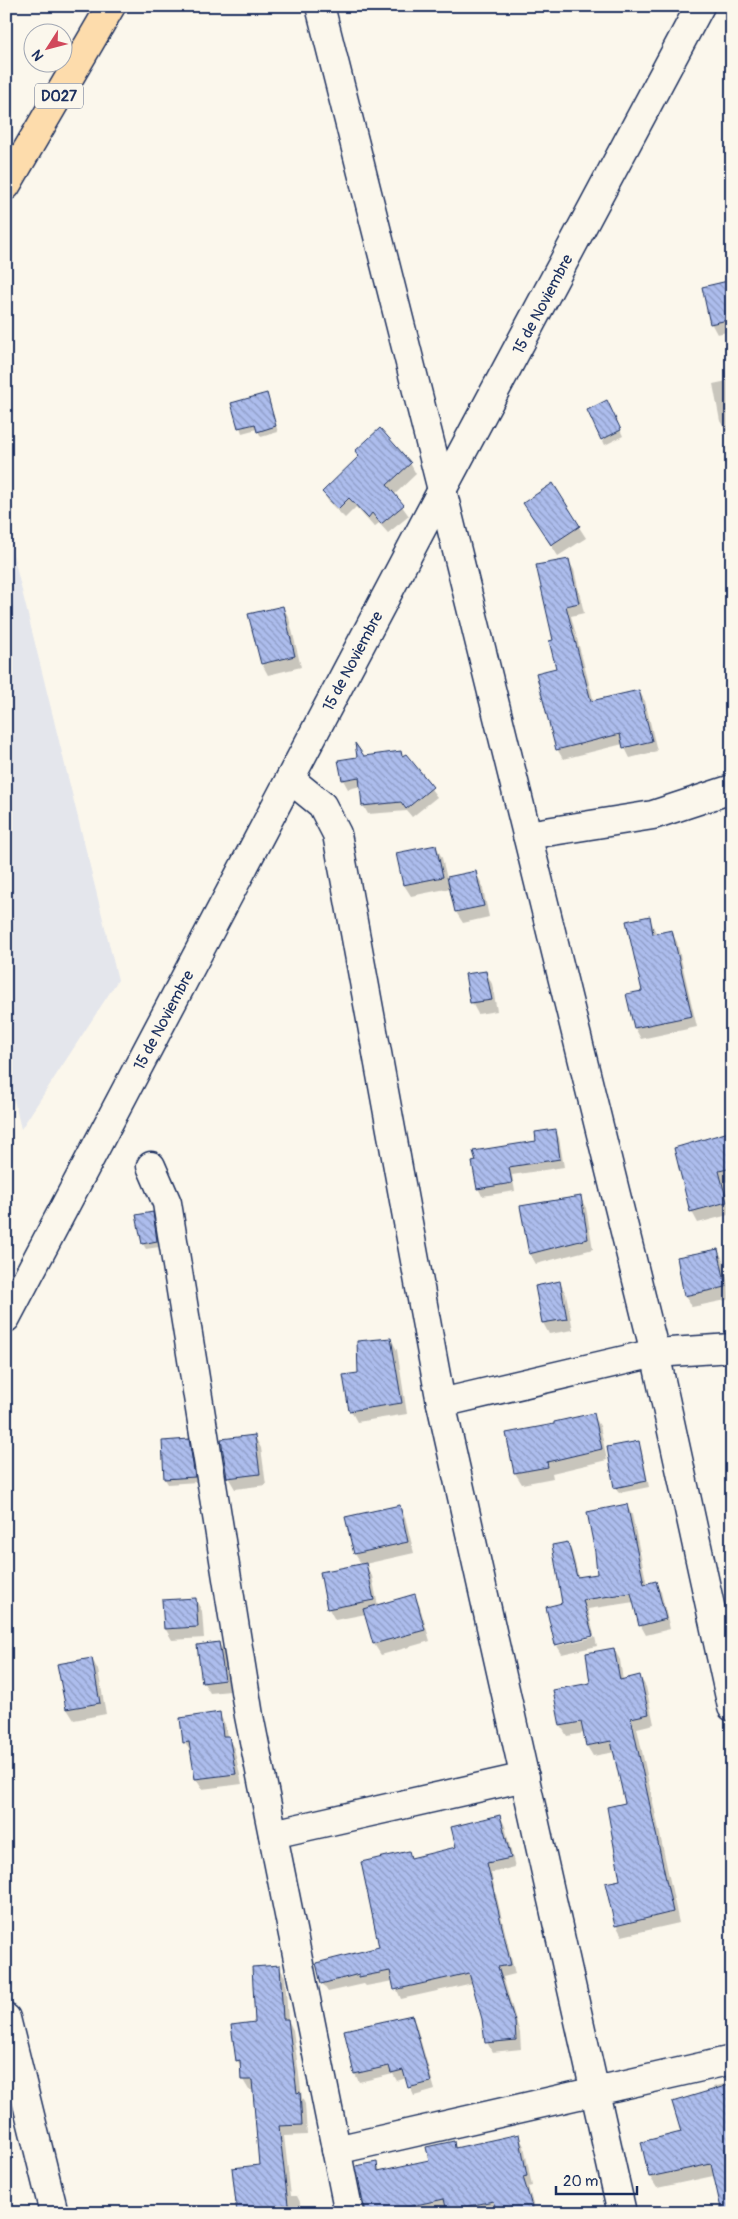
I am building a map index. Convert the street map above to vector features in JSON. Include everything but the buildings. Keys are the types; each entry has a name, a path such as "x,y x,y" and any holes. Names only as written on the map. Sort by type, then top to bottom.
{"main road":[{"name":"D027","path":"6,186 111,6"}],"street":[{"path":"320,6 442,490 655,1353 732,1707"},
{"name":"15 de Noviembre","path":"6,1318 442,490 700,6"},
{"path":"290,779 322,805 337,834 441,1403 622,2213"},
{"path":"527,835 653,815 732,789"},
{"path":"151,1166 167,1204 249,1716 349,2213"},
{"path":"441,1403 655,1353 732,1348"},
{"path":"273,1834 525,1777"},
{"path":"6,2018 54,2213"},
{"path":"336,2150 732,2060"}],"shaded area":[{"path":"6,526 118,980 21,1129 6,1066"}]}
